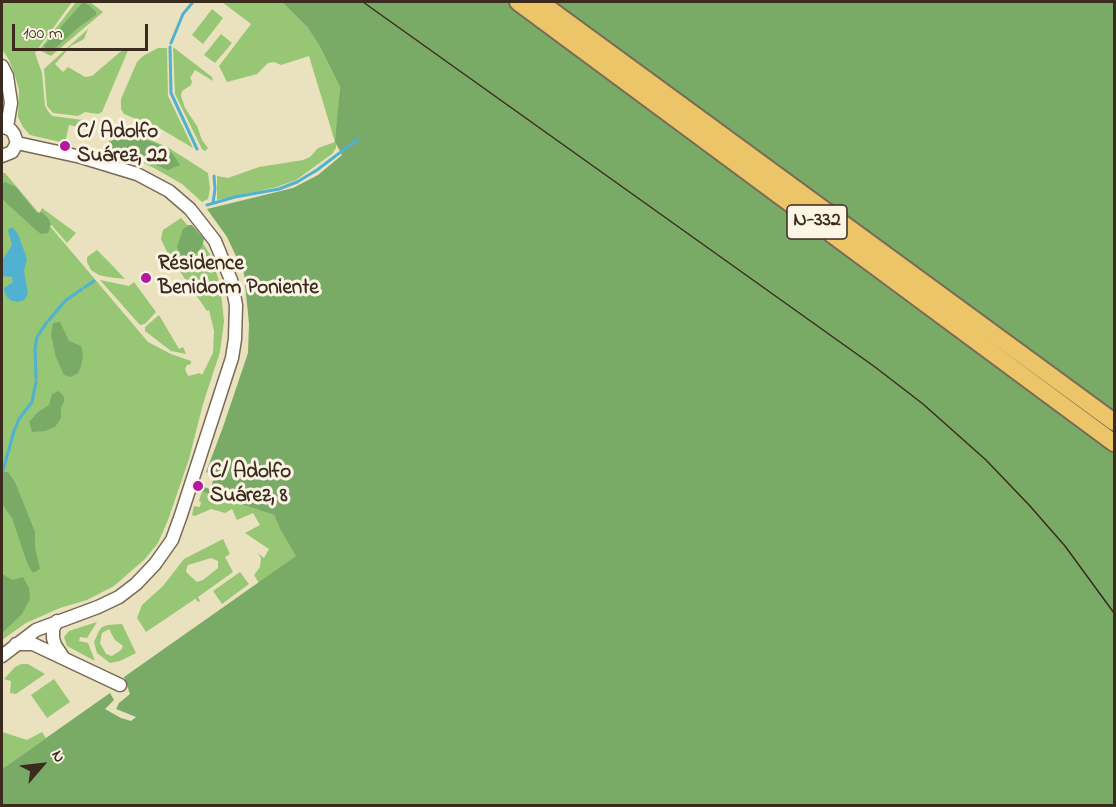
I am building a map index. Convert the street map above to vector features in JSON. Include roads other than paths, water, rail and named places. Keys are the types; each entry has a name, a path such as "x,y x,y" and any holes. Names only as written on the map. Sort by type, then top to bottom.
{"highway":[{"name":"N-332","path":"518,2 1114,443"},
{"name":"N-332","path":"540,2 1114,422"}],"street":[{"path":"2,66 7,76 11,103 4,127 14,134 16,143 12,152 2,156"},
{"path":"2,656 36,630 98,607 118,597 147,574 172,540 232,358 236,305 231,280 215,241 190,209 170,191 137,174 81,157 16,143"},
{"path":"57,621 53,629 53,638 63,658"},
{"path":"16,644 33,644 120,685"}],"water":[{"path":"12,227 18,234 27,259 24,271 28,294 24,300 18,302 10,300 5,294 4,288 13,282 12,277 2,276 2,261 12,245 8,230"}],"waterway":[{"path":"171,43 183,14 193,2"},
{"path":"170,47 171,93 197,149"},
{"path":"207,205 279,189 297,182 358,139"},
{"path":"213,203 214,176"},
{"path":"85,287 94,281"},
{"path":"49,320 65,301 82,289"},
{"path":"36,379 37,337 47,322"},
{"path":"2,474 14,431 19,419 32,402 36,382"}],"tram line":[{"path":"363,2 875,367 923,404 986,460 1030,506 1065,546 1114,613"}],"place":[{"name":"C/ Adolfo Suárez, 22","path":"65,146"},
{"name":"Résidence Benidorm Poniente","path":"146,278"},
{"name":"C/ Adolfo Suárez, 8","path":"198,486"}]}
